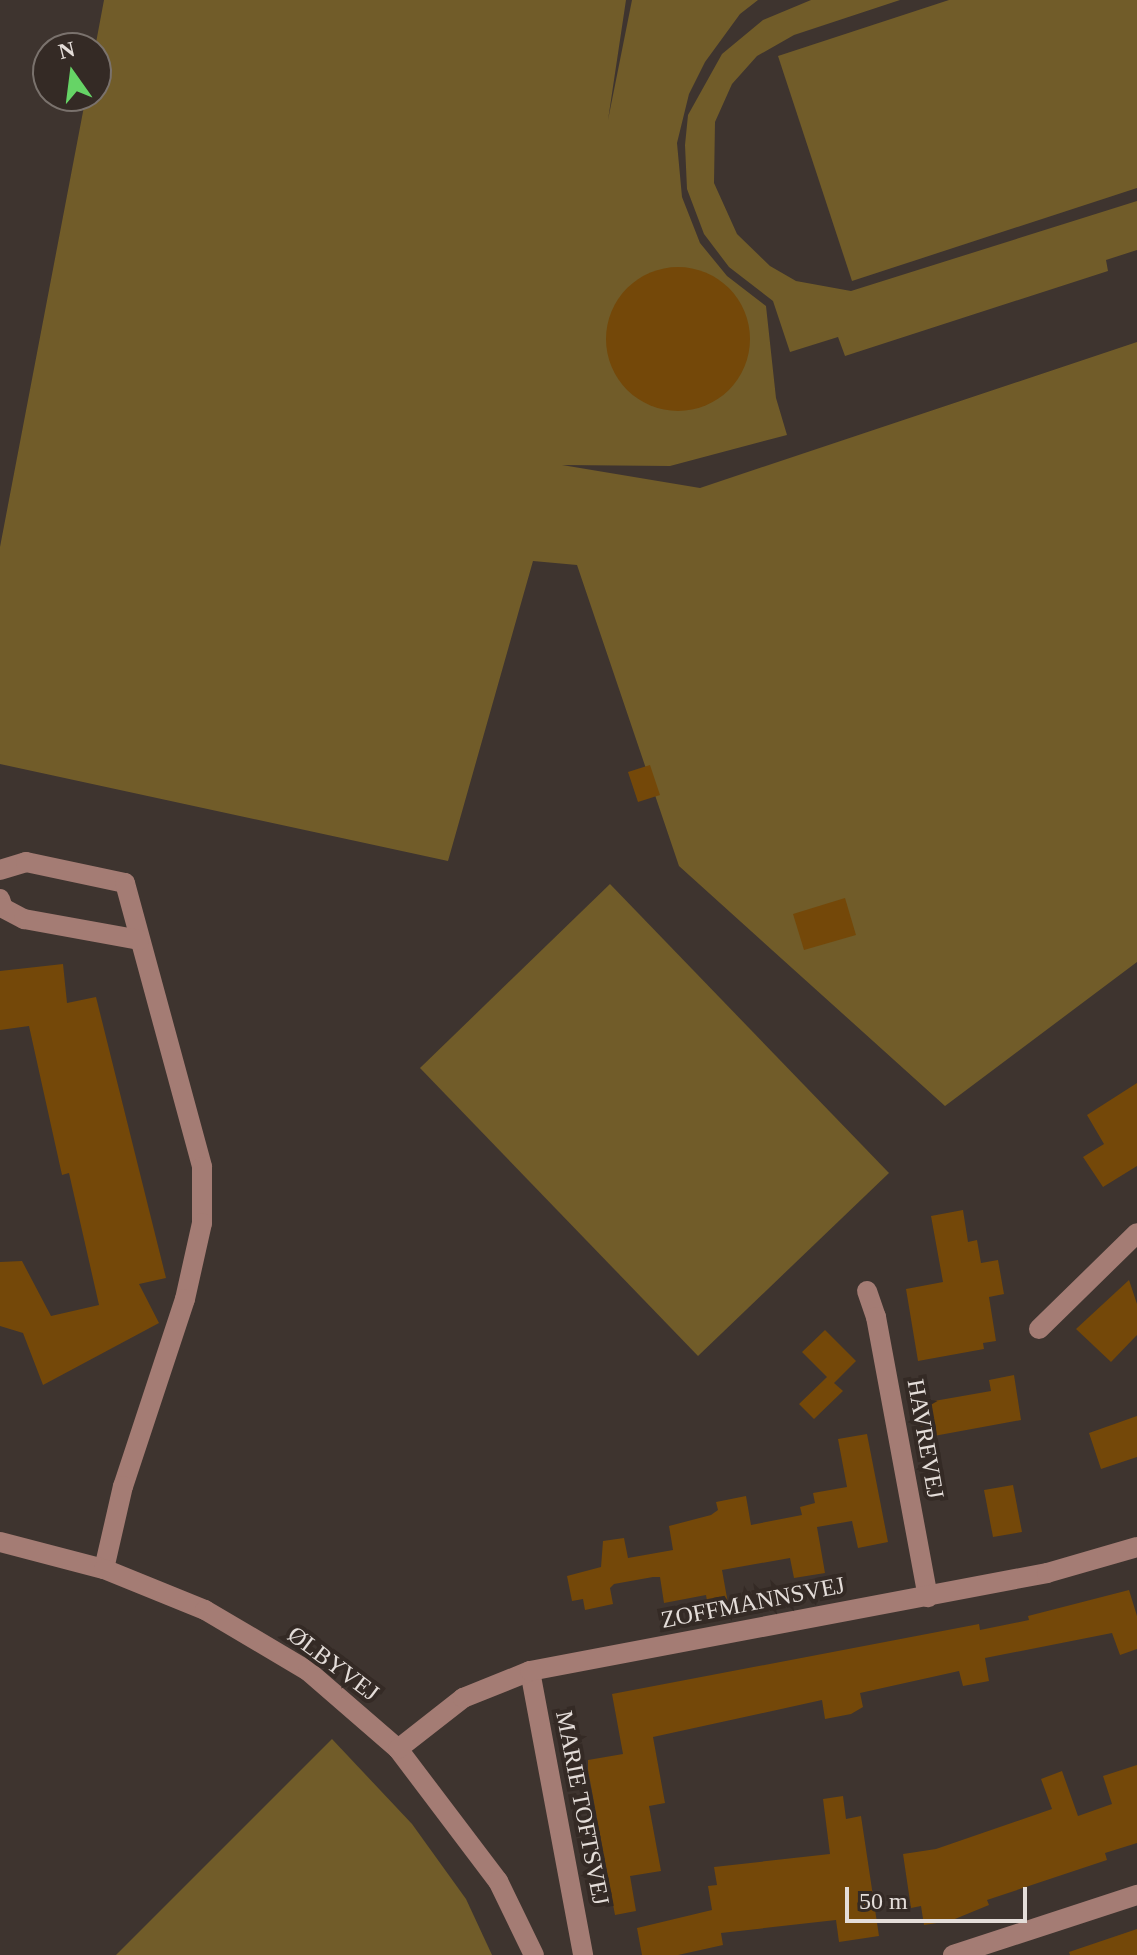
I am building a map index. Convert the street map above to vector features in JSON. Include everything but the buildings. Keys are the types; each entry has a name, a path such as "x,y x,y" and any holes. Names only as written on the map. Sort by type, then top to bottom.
{"street":[{"path":"0,870 26,862 125,883 202,1167 202,1223 185,1299 123,1486 104,1569"},
{"path":"0,899 3,908 24,919 139,940"},
{"path":"1039,1329 1137,1233"},
{"name":"HAVREVEJ","path":"867,1291 876,1317 928,1597"},
{"name":"ØLBYVEJ","path":"0,1542 104,1569 205,1610 308,1671 398,1749 498,1881 534,1955"},
{"name":"ZOFFMANNSVEJ","path":"398,1749 463,1698 530,1671 1047,1573 1137,1547"},
{"name":"MARIE TOFTSVEJ","path":"530,1671 583,1955"},
{"path":"953,1955 1137,1895"}],"shaded area":[{"path":"104,0 626,0 608,120 632,0 758,0 740,14 705,62 689,94 677,143 682,197 700,243 727,276 766,306 776,398 787,435 670,466 562,465 700,488 1137,342 1137,962 945,1106 679,866 577,565 533,561 448,861 0,764 0,547 83,112 112,112 112,32 98,32"},
{"path":"811,0 900,0 794,35 757,56 732,84 715,122 714,183 737,234 770,266 796,281 851,291 1137,201 1137,250 1106,260 1108,271 845,356 838,337 790,352 773,301 729,267 704,234 687,189 685,145 688,115 722,54 763,20"},
{"path":"949,0 1137,0 1137,188 852,281 778,56"},
{"path":"610,884 889,1173 698,1356 420,1068"},
{"path":"332,1739 412,1824 466,1899 492,1955 116,1955"}]}
